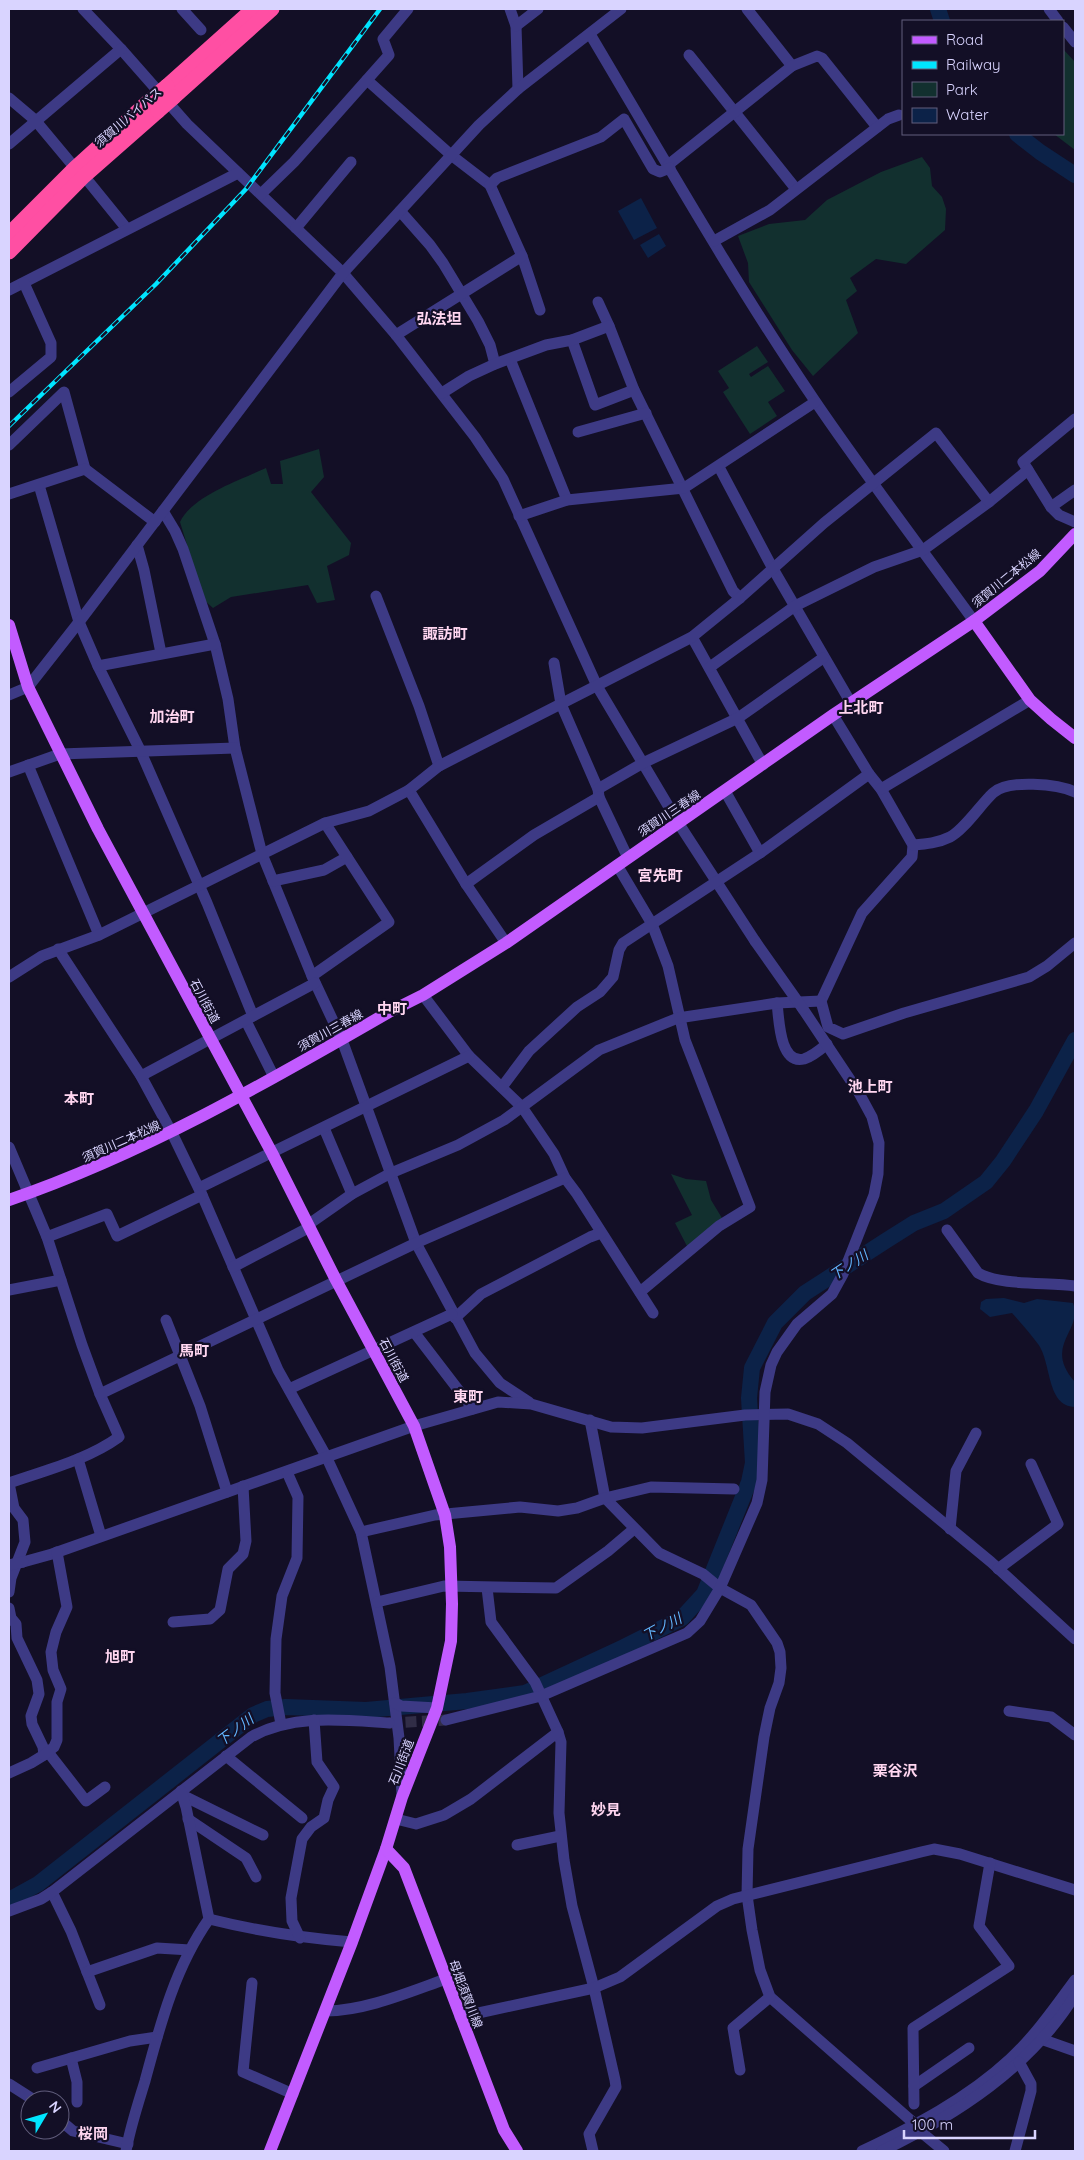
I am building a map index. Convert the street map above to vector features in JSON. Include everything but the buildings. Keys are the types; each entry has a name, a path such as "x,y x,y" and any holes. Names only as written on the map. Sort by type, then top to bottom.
{"highway":[{"name":"須賀川バイパス","path":"170,92 253,9"},
{"name":"須賀川バイパス","path":"9,234 170,92 272,9"},
{"name":"須賀川バイパス","path":"9,252 80,172"}],"main road":[{"name":"須賀川二本松線","path":"974,622 1040,571 1075,534"},
{"path":"974,622 1030,700 1050,719 1075,738"},
{"name":"須賀川三春線","path":"240,1095 423,995 506,943 833,715 974,622"},
{"name":"石川街道","path":"9,625 28,687 60,754 142,912 272,1153 336,1280 414,1426 445,1515 450,1547 451,1640 437,1708 402,1797 386,1848 326,2011 270,2151"},
{"name":"須賀川二本松線","path":"9,1200 89,1170 172,1133 240,1095"},
{"name":"母畑須賀川線","path":"386,1848 404,1868 504,2130 517,2151"}],"street":[{"path":"83,9 122,49 186,124 343,273 396,335 474,437 503,479 597,686 679,824 716,882 859,1093 872,1116 879,1143 878,1174 874,1195 843,1274 832,1294 797,1324 777,1352 771,1365 765,1392 762,1480 757,1503 720,1588 700,1621 687,1633 541,1696 446,1720"},
{"path":"182,9 201,30"},
{"path":"261,194 294,162 389,55 383,39 408,9"},
{"path":"510,9 516,26 518,89"},
{"path":"516,26 538,9"},
{"path":"9,695 28,687 80,622 343,273 479,125 518,89 621,9"},
{"path":"747,9 792,66"},
{"path":"1049,9 1057,20"},
{"path":"1064,28 1075,42"},
{"path":"590,34 714,242 815,402 974,622"},
{"path":"9,144 35,120 122,49"},
{"path":"689,55 796,189"},
{"path":"490,185 497,178 601,137 624,119 653,169 660,172 792,66 817,56 822,58 878,127"},
{"path":"366,80 451,155 490,185 522,256 540,310"},
{"path":"9,98 35,120 127,229"},
{"path":"714,242 770,210 878,127 899,114"},
{"path":"296,228 351,162"},
{"path":"9,290 238,173"},
{"path":"400,211 430,245 478,321 490,345 495,364"},
{"path":"396,335 522,256"},
{"path":"10,386 51,357 52,342 24,283"},
{"path":"598,302 634,390 684,488 733,591 740,598"},
{"path":"442,393 469,376 495,364 546,345 572,340 608,326"},
{"path":"572,340 595,405 634,390"},
{"path":"510,358 567,500"},
{"path":"9,445 64,392 85,469 155,522"},
{"path":"519,516 567,500 684,488 815,402"},
{"path":"578,432 646,413"},
{"path":"1075,419 1023,462 1051,507 1059,515 1075,522"},
{"path":"9,977 42,956 80,943 325,823 369,811 409,790 439,766 692,637 740,598 772,567 873,482 936,433 989,502"},
{"path":"719,466 772,567 796,606 823,658 851,703"},
{"path":"9,494 85,469"},
{"path":"710,667 796,606 874,567 923,550 989,502 1028,470"},
{"path":"39,485 80,622 98,666 140,750 199,885 249,1018 274,1077"},
{"path":"1051,507 1075,490"},
{"path":"163,511 183,549 215,644 228,699 235,748 262,854 313,980 342,1040 416,1243 474,1353 500,1383 530,1404"},
{"path":"137,545 161,653"},
{"path":"376,596 419,706 439,766"},
{"path":"692,637 763,765"},
{"path":"98,666 215,644"},
{"path":"466,884 534,835 643,763 738,718 823,658"},
{"path":"554,663 561,704 628,858"},
{"path":"881,789 1030,700"},
{"path":"833,715 869,774 881,789 913,845 912,857 862,913 821,1001 828,1027 842,1034 904,1013 1029,977 1047,966 1075,943"},
{"path":"9,772 60,754 235,748"},
{"path":"28,765 99,934"},
{"path":"502,1087 529,1051 577,1007 600,992 614,976 619,950 623,943 760,853 869,774"},
{"path":"913,845 934,844 952,836 995,791 1015,785 1031,784 1064,787 1075,792"},
{"path":"409,790 466,884 506,943"},
{"path":"725,792 760,853"},
{"path":"141,1076 249,1018 313,980 389,922 325,823"},
{"path":"273,881 324,870 347,857"},
{"path":"616,865 652,924 668,966 678,1018 685,1040 750,1207 719,1226 640,1292"},
{"path":"58,949 141,1076 172,1133 200,1191 288,1389 326,1456 361,1532 377,1602 395,1703 402,1797"},
{"path":"423,995 468,1056 522,1107 554,1154 565,1178 653,1312"},
{"path":"233,1267 309,1226 352,1194 391,1174 458,1145 504,1120 599,1050 678,1018 777,1002 821,1001"},
{"path":"777,1002 781,1036 786,1051 794,1058 802,1060 812,1056 827,1044"},
{"path":"47,1237 107,1214 117,1236 272,1153 468,1056"},
{"path":"324,1128 352,1194"},
{"path":"9,1147 27,1194 47,1237 100,1394 119,1437 108,1445 78,1459 9,1483 14,1508 23,1520 25,1542 15,1551 9,1592"},
{"path":"100,1394 336,1280 565,1178"},
{"path":"947,1230 982,1276 1002,1280 1075,1286"},
{"path":"288,1389 454,1316 482,1294 601,1233"},
{"path":"9,1290 60,1280"},
{"path":"166,1320 200,1406 227,1492"},
{"path":"414,1332 473,1409"},
{"path":"9,1564 55,1553 414,1426 498,1402 530,1404 611,1427 642,1428 745,1414 788,1414 818,1424 847,1443 1073,1633"},
{"path":"590,1420 605,1498 659,1553 703,1574 720,1588 751,1605 776,1643 781,1659 779,1683 770,1708 748,1849 748,1895 760,1970 770,1997 944,2151"},
{"path":"950,1529 956,1471 976,1433"},
{"path":"78,1459 101,1536"},
{"path":"998,1569 1058,1524 1030,1464"},
{"path":"281,1724 274,1693 276,1639 282,1596 297,1558 298,1497 287,1472"},
{"path":"173,1622 210,1619 220,1610 228,1569 243,1554 246,1541 243,1486"},
{"path":"361,1532 435,1515 520,1507 558,1511 578,1508 605,1498 651,1487 734,1489"},
{"path":"377,1602 451,1586 556,1588 608,1551 634,1529"},
{"path":"9,1773 31,1764 54,1747 57,1740 57,1702 61,1689 53,1670 51,1652 56,1632 67,1607 55,1553"},
{"path":"487,1588 490,1622 535,1682 552,1716 560,1742 560,1836 572,1906 594,1988 616,2087 589,2134 592,2151"},
{"path":"9,1608 11,1618 16,1624 17,1638 36,1680 39,1694 31,1716 32,1724 46,1753 86,1801 104,1787"},
{"path":"395,1703 400,1706 437,1708"},
{"path":"1009,1711 1052,1717 1075,1736"},
{"path":"9,1911 41,1899 52,1892 251,1737 281,1724 314,1720 334,1719 388,1724"},
{"path":"300,1938 292,1921 292,1898 302,1838 311,1827 324,1818 328,1800 334,1787 317,1762 314,1720"},
{"path":"396,1819 416,1824 444,1815 471,1799 558,1732"},
{"path":"226,1756 302,1818"},
{"path":"70,2128 127,2148 157,2037 174,1986 190,1950 209,1919 181,1793"},
{"path":"181,1793 263,1835"},
{"path":"188,1819 246,1858 256,1878"},
{"path":"518,1845 560,1836"},
{"path":"460,2017 594,1988 620,1977 717,1906 748,1895 934,1849 960,1854 1075,1890"},
{"path":"914,2104 913,2028 1009,1966 979,1926 990,1863"},
{"path":"52,1892 71,1931 100,2005"},
{"path":"209,1919 253,1930 300,1938 352,1942"},
{"path":"87,1972 157,1948 190,1950"},
{"path":"326,2011 338,2011 392,1998 446,1979"},
{"path":"862,2151 919,2128 1010,2059 1046,2020 1075,1980"},
{"path":"252,1983 243,2072 293,2094"},
{"path":"882,2151 993,2085 1041,2038 1068,2007 1075,1995"},
{"path":"740,2070 733,2028 770,1997"},
{"path":"38,2068 130,2041 157,2037"},
{"path":"1041,2038 1075,2051"},
{"path":"914,2086 969,2048"},
{"path":"71,2058 77,2082 77,2102"},
{"path":"1014,2151 1031,2091 1031,2084 1018,2062"},
{"path":"9,2084 20,2091"}],"green space":[{"path":"1064,50 1075,62 1075,150 1055,135 1064,135"},
{"path":"922,157 930,168 932,186 942,197 946,209 945,230 906,264 876,259 850,278 857,291 846,300 858,333 813,376 792,350 749,282 748,263 738,236 769,224 805,220 827,200 881,172"},
{"path":"757,346 768,362 749,374 751,377 768,366 785,391 768,402 777,416 750,434 723,392 729,388 718,371"},
{"path":"319,449 324,477 311,492 351,543 349,555 327,566 335,600 317,603 308,585 231,597 213,608 204,600 180,522 186,513 195,504 218,490 266,468 271,484 283,484 280,461"},
{"path":"671,1174 686,1179 706,1181 711,1200 725,1223 688,1248 675,1223 692,1215"}],"water":[{"path":"641,198 657,228 634,240 618,211"},
{"path":"659,234 666,246 648,258 640,245"},
{"path":"1004,1298 1024,1303 1037,1299 1073,1303 1075,1313 1063,1348 1062,1358 1066,1369 1075,1382 1075,1407 1066,1405 1054,1392 1046,1362 1038,1344 1012,1313 990,1317 980,1309 981,1302 986,1299"}],"waterway":[{"path":"938,9 942,20"},
{"path":"1018,135 1075,175"},
{"name":"下ノ川","path":"9,1900 38,1884 253,1715 267,1709 286,1707 366,1710 467,1701 525,1693 682,1618 704,1594 749,1482 753,1463 749,1398 752,1368 775,1323 805,1293 914,1223 944,1211 986,1182 1003,1161 1036,1111 1075,1040"}],"tunnel":[{"path":"389,1723 446,1720"}],"railway":[{"path":"9,426 156,284 246,189 380,9"}],"district":[{"name":"弘法坦","path":"439,318"},
{"name":"諏訪町","path":"445,633"},
{"name":"上北町","path":"861,707"},
{"name":"加治町","path":"172,716"},
{"name":"宮先町","path":"660,875"},
{"name":"中町","path":"392,1008"},
{"name":"池上町","path":"870,1086"},
{"name":"本町","path":"79,1098"},
{"name":"馬町","path":"194,1350"},
{"name":"東町","path":"468,1396"},
{"name":"旭町","path":"120,1656"},
{"name":"栗谷沢","path":"895,1770"},
{"name":"妙見","path":"606,1809"},
{"name":"桜岡","path":"93,2133"}]}
